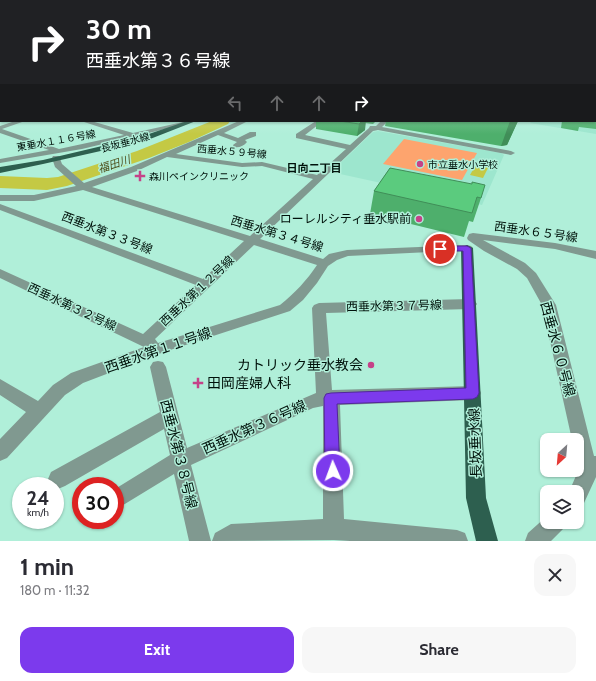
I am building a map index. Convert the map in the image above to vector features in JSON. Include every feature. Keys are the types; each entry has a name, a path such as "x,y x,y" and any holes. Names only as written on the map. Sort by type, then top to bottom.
{"main road":[{"name":"長坂垂水線","path":"0,166 56,154 142,139 190,122"},
{"name":"長坂垂水線","path":"0,170 43,162 56,154"},
{"name":"長坂垂水線","path":"470,241 470,304 476,498 486,541"}],"street":[{"path":"0,129 19,122"},
{"path":"87,122 132,135"},
{"name":"東垂水１１６号線","path":"0,161 56,154 190,122"},
{"path":"0,204 19,199 53,195 134,169 243,122"},
{"path":"319,122 299,136 352,148"},
{"name":"西垂水第１２号線","path":"144,341 371,130 377,128 384,122"},
{"path":"365,126 511,153"},
{"path":"0,129 56,154 58,166 82,186"},
{"path":"219,133 238,142 253,134"},
{"name":"西垂水５９号線","path":"167,155 242,165 262,164 319,178"},
{"name":"西垂水第３４号線","path":"82,186 250,241 324,263 333,257 347,253 470,241"},
{"name":"西垂水第３３号線","path":"0,204 204,284"},
{"name":"西垂水６５号線","path":"470,241 555,246 596,255"},
{"name":"西垂水６０号線","path":"470,241 522,266 532,276 543,293 549,305 592,468"},
{"name":"西垂水第１１号線","path":"0,452 59,390 77,378 159,348 285,308 303,292 324,263"},
{"name":"西垂水第３２号線","path":"0,273 159,348"},
{"name":"西垂水第３７号線","path":"327,398 319,308 470,304"},
{"name":"西垂水第３８号線","path":"158,367 200,541"},
{"path":"0,386 39,411"},
{"name":"西垂水第３６号線","path":"124,494 180,460 310,402 327,398 473,393"},
{"path":"327,398 334,529"},
{"path":"62,477 170,416"},
{"path":"583,485 592,468"},
{"path":"223,541 231,535 334,529 457,541"},
{"path":"536,541 549,529"}],"shaded area":[{"path":"596,122 596,134 530,123"},
{"name":"市立垂水小学校","path":"378,131 501,153 504,155 482,205 331,172 373,132"},
{"path":"404,139 477,153 462,180 383,164"},
{"path":"478,161 490,164 483,178 470,175"}],"building":[{"path":"346,122 361,122 359,124"},
{"path":"390,168 472,184 472,182 485,185 481,198 477,197 472,213 374,191"}],"waterway":[{"name":"福田川","path":"0,182 47,184 60,182 143,155 221,122"}],"place":[{"name":"市立垂水小学校","path":"420,164"},
{"name":"森川ペインクリニック","path":"140,176"},
{"name":"ローレルシティ垂水駅前","path":"419,219"},
{"name":"カトリック垂水教会","path":"371,365"},
{"name":"田岡産婦人科","path":"198,383"}],"district":[{"name":"日向二丁目","path":"314,168"}],"route":[{"path":"333,471 331,398 473,393 467,248 440,249"}]}
